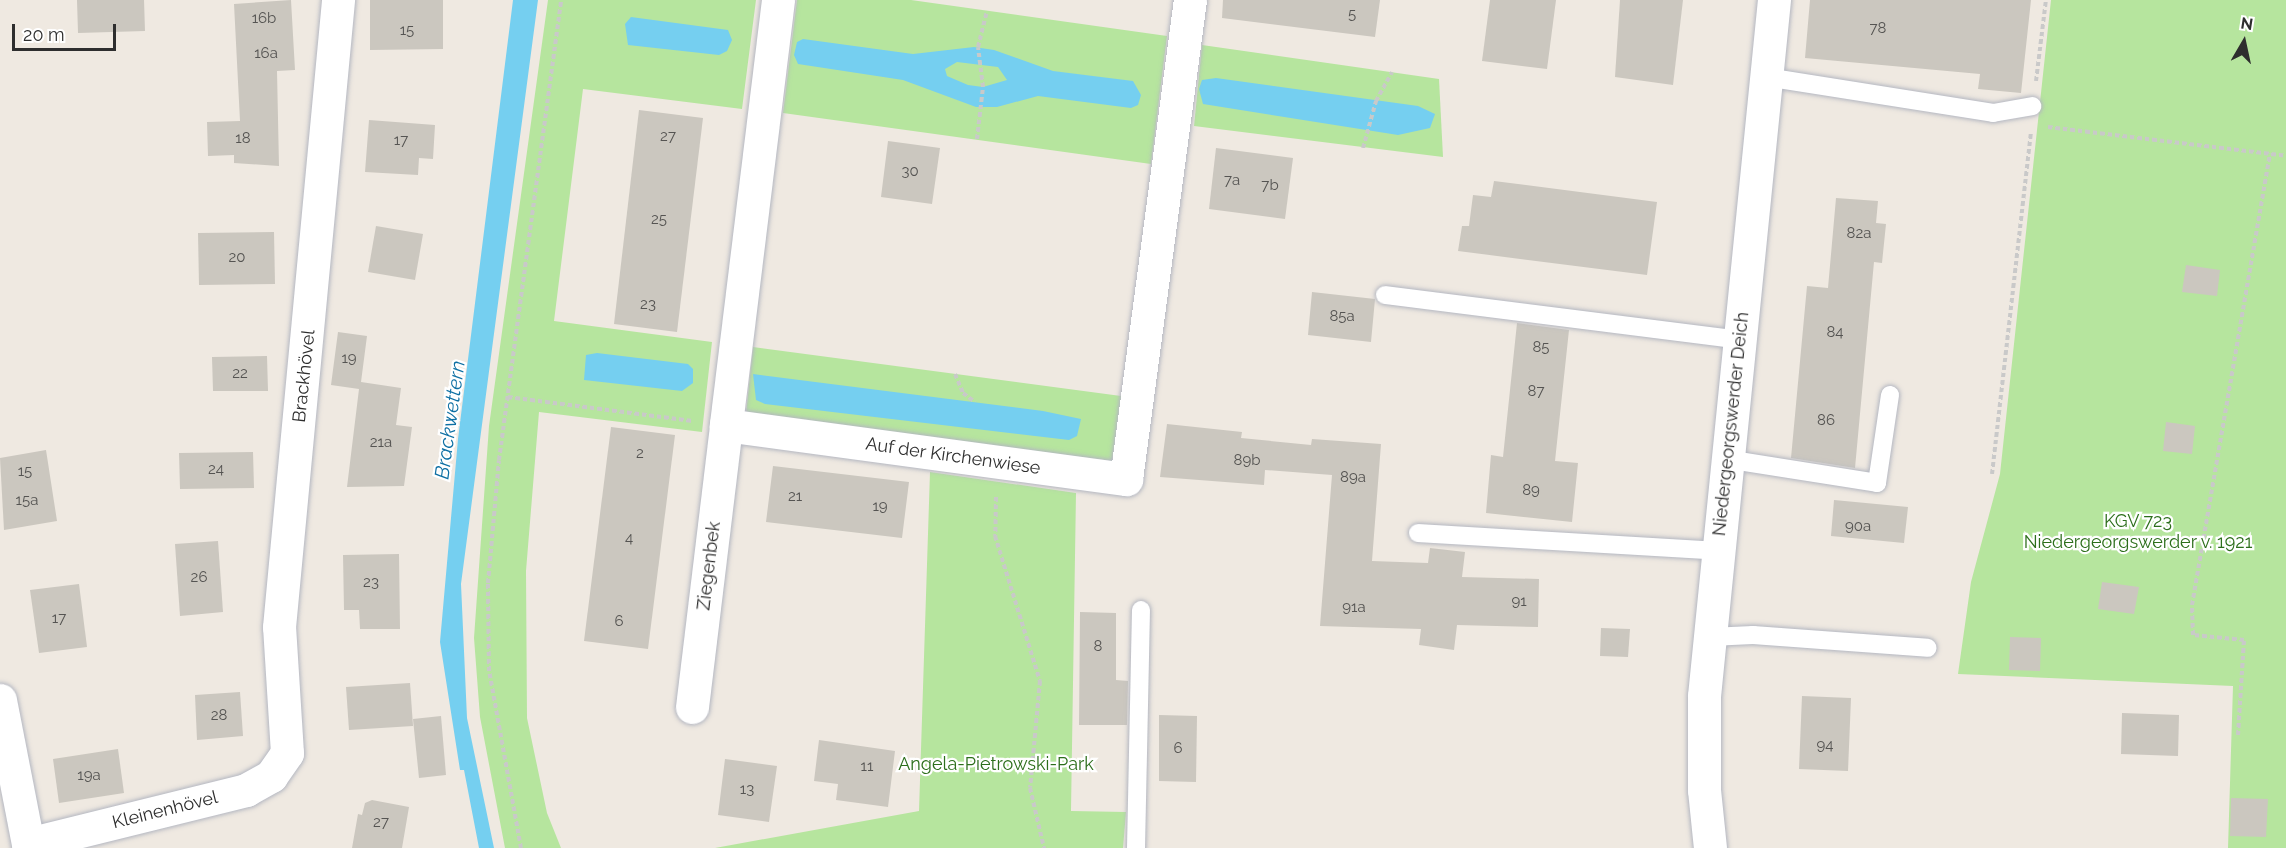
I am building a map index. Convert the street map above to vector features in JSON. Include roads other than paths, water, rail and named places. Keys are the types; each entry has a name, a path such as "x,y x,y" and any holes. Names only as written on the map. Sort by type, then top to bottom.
{"street":[{"name":"Brackhövel","path":"287,753 279,627 338,0"},
{"path":"726,425 778,0"},
{"name":"Auf der Kirchenwiese","path":"726,425 1126,479 1190,0"},
{"name":"Niedergeorgswerder Deich","path":"1710,848 1704,790 1710,637 1726,459 1774,0"},
{"name":"Ziegenbek","path":"692,707 726,425"},
{"name":"Kleinenhövel","path":"0,700 28,844 246,790 271,776 287,753"}],"lane":[{"path":"1766,77 1993,112 2032,106"},
{"path":"1385,295 1739,340"},
{"path":"1726,459 1877,483 1890,395"},
{"path":"1418,533 1718,551"},
{"path":"1136,848 1141,610"},
{"path":"1710,637 1753,635 1928,648"}],"water":[{"path":"513,0 538,0 461,584 467,718 494,848 479,848 464,770 460,770 440,642 458,439"},
{"path":"631,17 728,30 732,40 727,51 719,55 628,45 625,24"},
{"path":"803,39 913,54 974,47 994,50 1053,71 1133,81 1141,95 1138,105 1131,108 1038,96 997,107 976,107 903,80 798,64 794,55 797,42","holes":["957,62 998,67 1007,80 983,87 968,85 947,76 945,69"]},
{"path":"1216,78 1418,106 1435,114 1430,128 1398,135 1203,104 1199,89 1202,80"},
{"path":"597,353 688,364 693,369 693,383 682,391 584,380 586,355"},
{"path":"753,374 1043,411 1081,419 1077,436 1069,440 765,404 756,400"}],"water label":[{"name":"Brackwettern","path":"450,420"}],"park label":[{"name":"KGV 723 Niedergeorgswerder v. 1921","path":"2138,532"},
{"name":"Angela-Pietrowski-Park","path":"996,764"}]}
